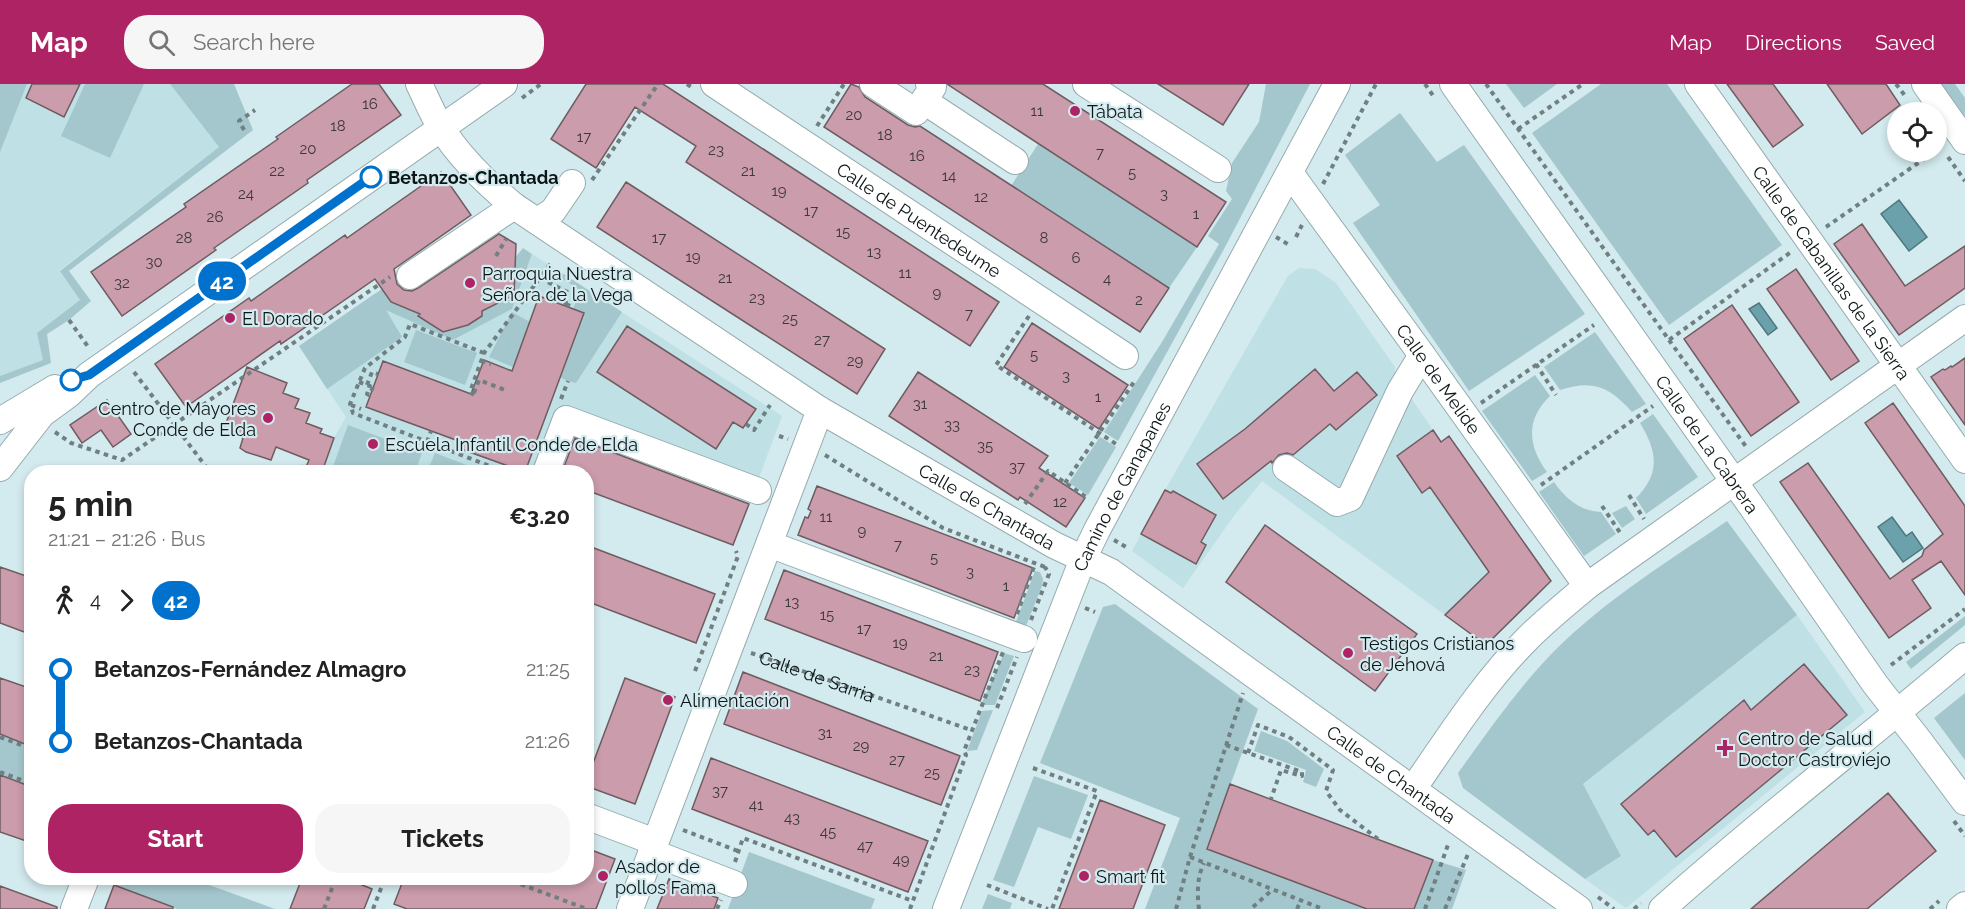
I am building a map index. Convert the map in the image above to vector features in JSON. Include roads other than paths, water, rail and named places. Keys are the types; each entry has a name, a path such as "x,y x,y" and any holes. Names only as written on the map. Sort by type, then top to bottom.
{"street":[{"name":"Calle de Chantada","path":"419,84 441,128 469,164 514,206 820,410 1054,545 1111,572 1413,789 1585,900"},
{"path":"873,84 916,112 926,93 1015,161"},
{"path":"1086,84 1218,169"},
{"name":"Camino de Ganapanes","path":"946,909 1083,559 1144,441 1337,84"},
{"name":"Calle de Cabanillas de la Sierra","path":"1698,84 1965,460"},
{"path":"1925,84 1931,102"},
{"name":"Calle de Puentedeume","path":"705,87 805,145 1125,356"},
{"path":"0,468 42,414 68,395 89,375 441,128 508,94"},
{"name":"Calle de La Cabrera","path":"1445,94 1734,482 1875,684 1898,713 1958,810"},
{"name":"Calle de Melide","path":"1290,173 1587,586"},
{"path":"537,221 553,211 575,179"},
{"path":"403,274 514,206"},
{"path":"1413,789 1504,664 1527,639 1587,586 1965,318"},
{"path":"1286,468 1337,503 1350,498 1400,391 1422,355"},
{"path":"0,421 56,387 89,375"},
{"path":"630,909 820,410"},
{"path":"549,465 566,419 758,490"},
{"path":"769,544 1017,637"},
{"path":"1655,903 1790,800 1965,656"},
{"path":"594,819 656,839 730,883"},
{"path":"74,909 83,885"},
{"path":"1960,909 1965,905"}],"place":[{"name":"Tábata","path":"1075,111"},
{"name":"Betanzos-Chantada","path":"371,177"},
{"name":"Parroquia Nuestra Señora de la Vega","path":"470,283"},
{"name":"El Dorado","path":"230,318"},
{"name":"Centro de Mayores Conde de Elda","path":"268,418"},
{"name":"Escuela Infantil Conde de Elda","path":"373,444"},
{"name":"Testigos Cristianos de Jehová","path":"1348,653"},
{"name":"Alimentación","path":"668,700"},
{"name":"Centro de Salud Doctor Castroviejo","path":"1725,748"},
{"name":"Asador de pollos Fama","path":"603,876"},
{"name":"Smart fit","path":"1084,876"}]}
